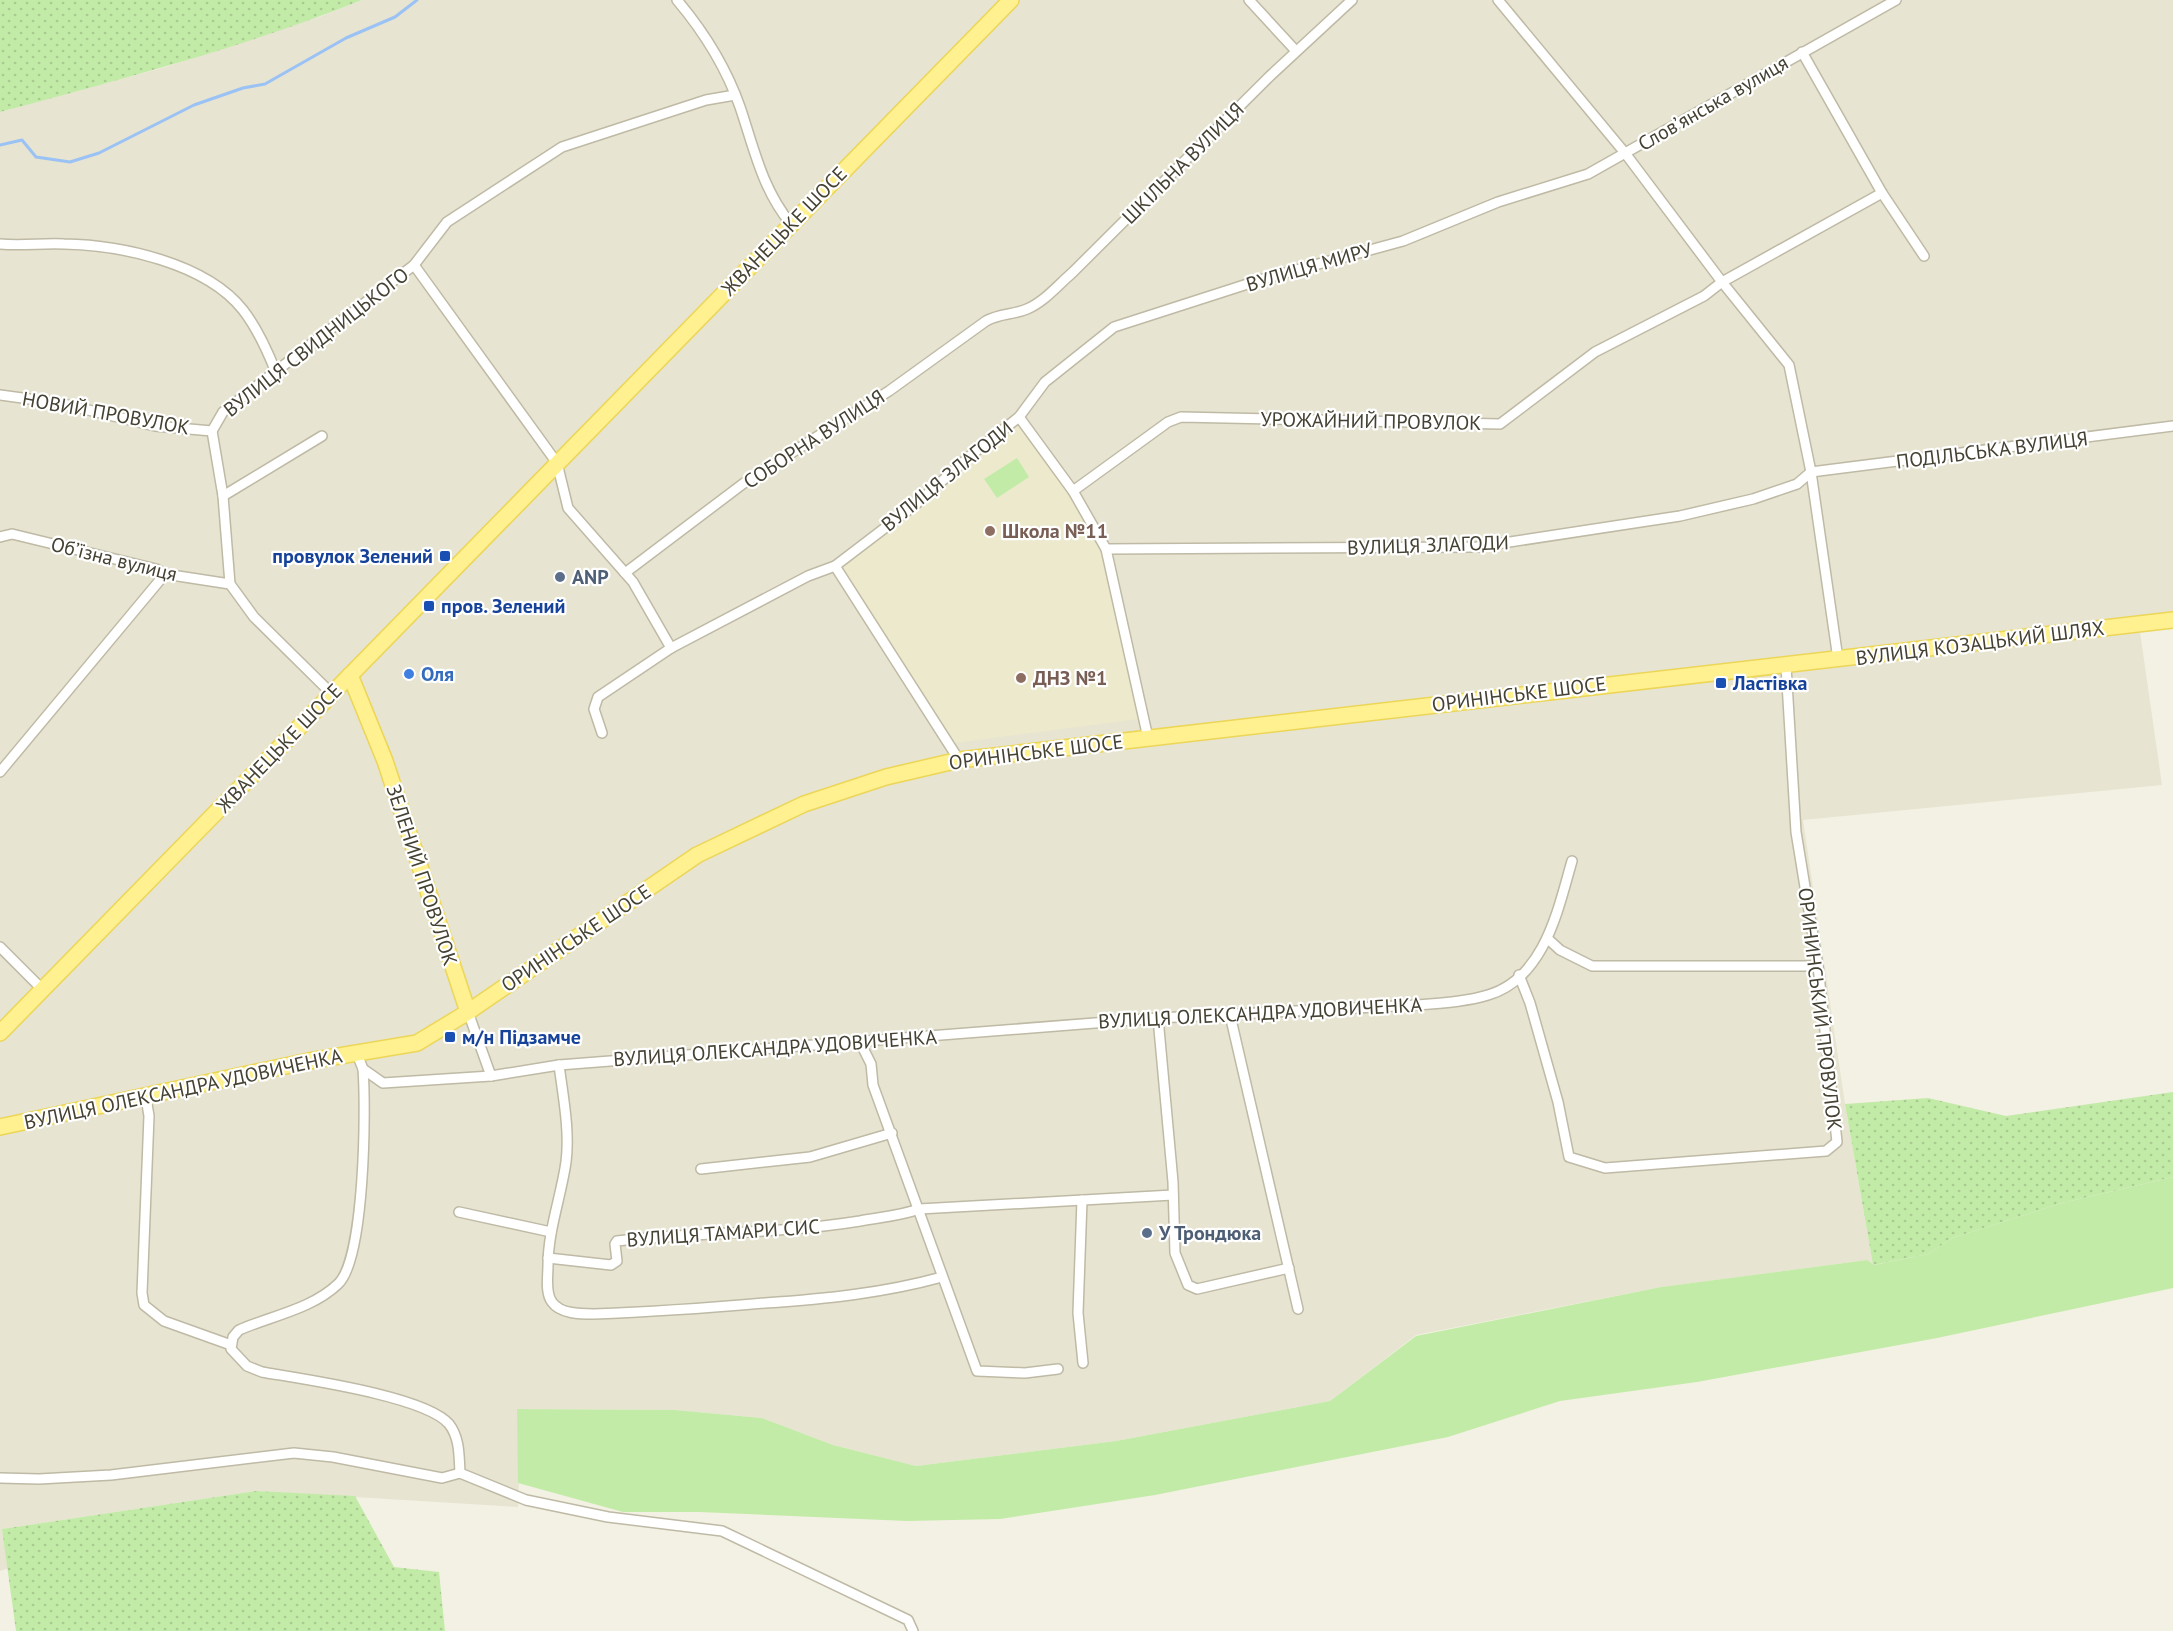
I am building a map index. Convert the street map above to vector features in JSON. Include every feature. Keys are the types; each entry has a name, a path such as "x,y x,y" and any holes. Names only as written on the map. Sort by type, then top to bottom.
{"main road":[{"name":"ЖВАНЕЦЬКЕ ШОСЕ","path":"0,1033 1011,0"},
{"name":"ВУЛИЦЯ КОЗАЦЬКИЙ ШЛЯХ","path":"1786,666 2173,620"},
{"name":"ОРИНІНСЬКЕ ШОСЕ","path":"357,1054 417,1043 468,1012 697,855 804,804 886,777 959,760 1635,680 1786,666"},
{"name":"ЗЕЛЕНИЙ ПРОВУЛОК","path":"350,675 385,761 468,1012"},
{"name":"ВУЛИЦЯ ОЛЕКСАНДРА УДОВИЧЕНКА","path":"0,1127 146,1098 309,1061 357,1054"}],"street":[{"path":"677,0 695,21 714,50 735,94 760,171 778,207 791,224"},
{"path":"1249,0 1296,51"},
{"name":"ШКІЛЬНА ВУЛИЦЯ","path":"1007,312 1024,311 1032,307 1072,273 1296,51 1352,0"},
{"path":"1498,0 1625,153 1722,282 1789,364 1811,472 1838,659"},
{"name":"Словʼянська вулиця","path":"1625,153 1896,0"},
{"name":"Словʼянська вулиця","path":"1802,52 1882,193 1924,256"},
{"name":"ВУЛИЦЯ СВИДНИЦЬКОГО","path":"212,431 223,412 414,264 447,222 562,147 706,100 735,94"},
{"name":"ВУЛИЦЯ МИРУ","path":"1019,417 1045,382 1097,339 1127,321 1263,279 1403,241 1498,202 1588,174 1625,153"},
{"path":"1722,282 1882,193"},
{"path":"0,244 63,244 102,247 153,258 194,272 221,289 243,310 275,370"},
{"path":"414,264 557,463 568,508 640,592 671,648"},
{"name":"УРОЖАЙНИЙ ПРОВУЛОК","path":"1073,491 1168,423 1181,417 1500,424 1595,352 1704,296 1722,282"},
{"name":"СОБОРНА ВУЛИЦЯ","path":"625,573 744,483 889,391 986,321 1007,312"},
{"name":"НОВИЙ ПРОВУЛОК","path":"0,395 59,403 155,426 212,431"},
{"name":"ВУЛИЦЯ ЗЛАГОДИ","path":"602,733 594,709 595,700 671,648 808,576 835,566 915,506 970,456 1019,417 1073,491 1106,549 1148,738"},
{"name":"ПОДІЛЬСЬКА ВУЛИЦЯ","path":"1811,472 2173,426"},
{"path":"212,431 223,496 230,584 254,617 332,694"},
{"path":"223,496 322,436"},
{"name":"ВУЛИЦЯ ЗЛАГОДИ","path":"1106,549 1477,547 1680,516 1753,499 1797,484 1811,472"},
{"name":"Обʼїзна вулиця","path":"0,537 12,534 156,569 165,574 230,584"},
{"path":"835,566 959,760"},
{"path":"2,765 165,574"},
{"name":"ОРИНИНСЬКИЙ ПРОВУЛОК","path":"1519,975 1530,1003 1558,1102 1569,1157 1605,1168 1826,1151 1837,1142 1818,966 1796,832 1786,666"},
{"name":"ВУЛИЦЯ ОЛЕКСАНДРА УДОВИЧЕНКА","path":"357,1054 363,1069 383,1083 491,1076 558,1065 1158,1018 1416,1005 1473,999 1491,994 1519,975 1548,939 1572,861"},
{"path":"1548,939 1560,950 1581,963 1599,967 1818,966"},
{"path":"0,947 43,990"},
{"name":"ЗЕЛЕНИЙ ПРОВУЛОК","path":"468,1012 491,1076"},
{"path":"1230,1015 1298,1309"},
{"path":"1158,1018 1173,1195 1174,1253 1190,1288 1197,1289 1289,1268"},
{"path":"860,1042 871,1064 873,1085 977,1371 1025,1373 1058,1369"},
{"path":"558,1065 564,1104 567,1158 550,1232 548,1258 550,1300 557,1306 575,1313 655,1312 835,1298 903,1288 942,1277"},
{"path":"231,1345 239,1330 308,1303 332,1289 347,1272 360,1209 363,1173 363,1069"},
{"path":"146,1098 149,1116 142,1293 144,1305 156,1316 171,1324 231,1345 239,1360 262,1372 371,1394 430,1410 445,1420 455,1435 460,1473"},
{"path":"701,1169 810,1157 892,1132"},
{"path":"919,1209 1173,1195"},
{"path":"1082,1200 1078,1313 1083,1363"},
{"name":"ВУЛИЦЯ ТАМАРИ СИС","path":"548,1258 611,1265 617,1261 615,1244 617,1241 670,1235 818,1227 897,1215 919,1209"},
{"path":"459,1212 550,1232"},
{"path":"0,1478 39,1479 111,1475 294,1453 333,1457 442,1478 460,1473 526,1500 608,1516 722,1531 908,1620 913,1631"}],"shaded area":[{"path":"362,0 2173,0 2173,613 2138,618 2162,785 1803,820 1845,1104 1873,1265 1867,1260 1661,1287 1416,1335 1330,1401 1116,1441 916,1466 833,1445 762,1418 675,1410 518,1409 520,1444 518,1507 256,1491 2,1529 9,1568 0,1571 0,112 162,68 322,16"},
{"path":"1018,425 1069,495 1101,551 1138,719 954,743 840,564 919,510 973,460"}],"green space":[{"path":"0,0 362,0 228,47 0,112"},
{"path":"1017,458 1029,477 997,498 984,479"},
{"path":"2173,1092 2173,1177 2062,1203 1952,1238 1928,1254 1873,1265 1845,1104 1928,1098 2006,1116"},
{"path":"2173,1177 2173,1288 1937,1338 1697,1382 1560,1401 1448,1437 1155,1495 1000,1519 907,1521 699,1512 623,1512 518,1483 517,1409 675,1410 762,1418 833,1445 916,1466 1116,1441 1330,1401 1416,1336 1661,1287 1867,1260 1874,1265 1928,1254 1952,1238 2062,1203"},
{"path":"256,1491 355,1496 394,1567 439,1572 445,1631 16,1631 2,1529"}],"waterway":[{"path":"0,145 22,140 36,157 70,162 99,153 194,105 243,88 265,84 346,38 395,17 417,0"}],"place":[{"name":"Школа №11","path":"990,531"},
{"name":"провулок Зелений","path":"445,556"},
{"name":"ANP","path":"560,577"},
{"name":"пров. Зелений","path":"429,606"},
{"name":"Оля","path":"409,674"},
{"name":"ДНЗ №1","path":"1021,678"},
{"name":"Ластівка","path":"1721,683"},
{"name":"м/н Підзамче","path":"450,1037"},
{"name":"У Трондюка","path":"1147,1233"}]}
